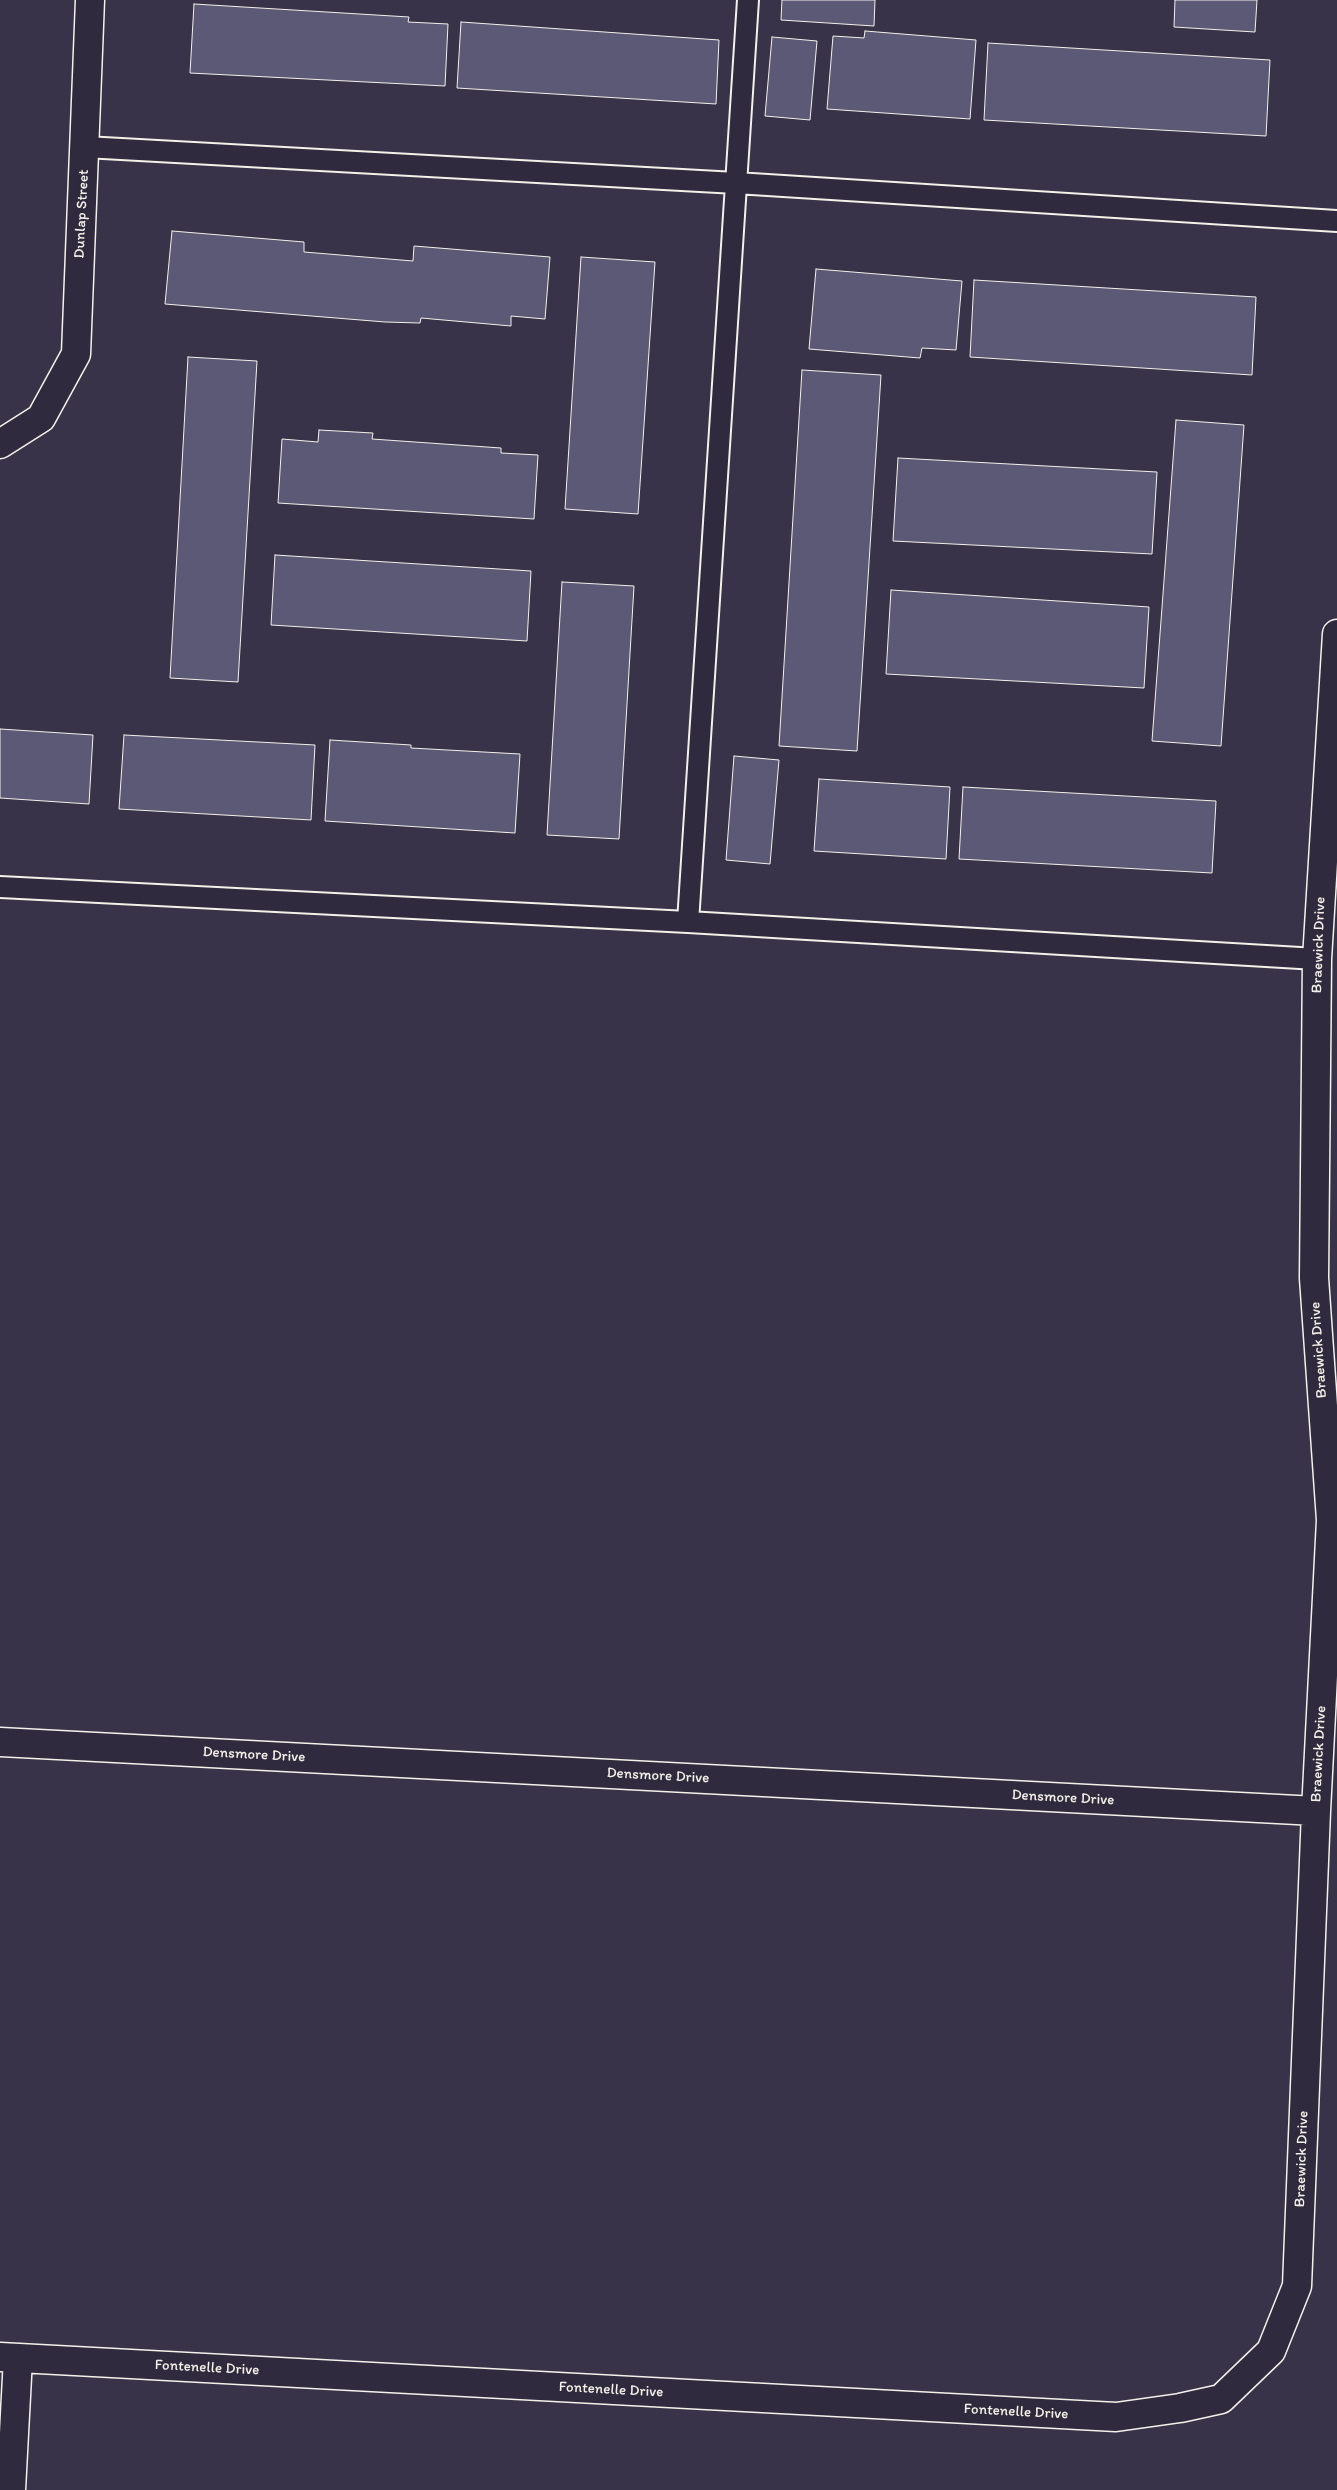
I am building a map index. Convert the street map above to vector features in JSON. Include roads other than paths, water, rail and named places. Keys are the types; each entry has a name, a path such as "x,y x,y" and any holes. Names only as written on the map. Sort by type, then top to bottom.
{"street":[{"name":"Dunlap Street","path":"0,444 41,418 76,354 90,0"},
{"name":"Braewick Drive","path":"1221,2399 1271,2351 1297,2286 1316,1811 1331,1520 1314,1278 1317,959 1337,634"},
{"name":"Densmore Drive","path":"0,1742 1316,1811"},
{"name":"Fontenelle Drive","path":"9,2358 1116,2417 1180,2408 1221,2399"},
{"path":"9,2358 11,2490"}],"lane":[{"path":"688,922 748,0"},
{"path":"85,147 736,183 1337,221"},
{"path":"0,887 688,922 1317,959"}]}
